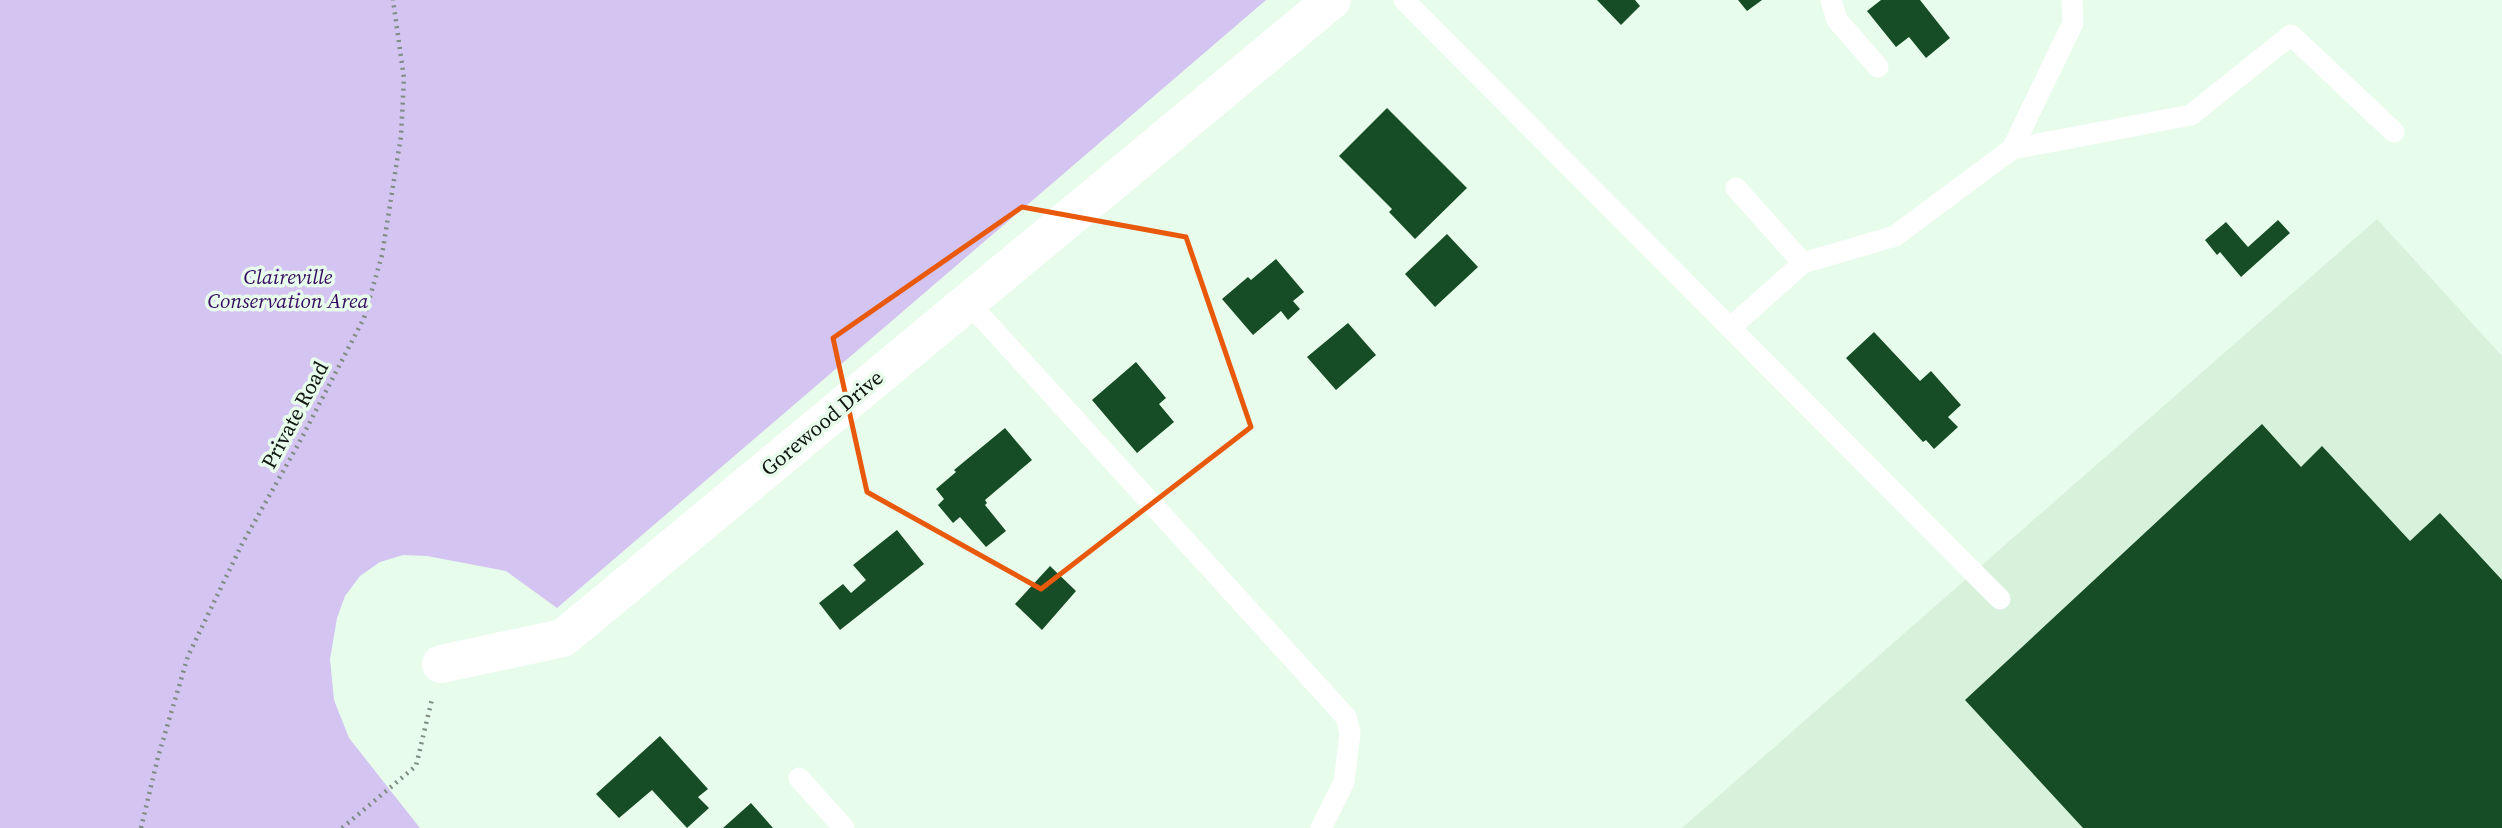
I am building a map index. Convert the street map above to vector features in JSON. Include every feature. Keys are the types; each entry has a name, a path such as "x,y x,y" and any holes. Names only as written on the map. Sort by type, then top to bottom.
{"street":[{"name":"Gorewood Drive","path":"441,664 563,638 1332,0"}],"lane":[{"path":"1404,0 2000,599"},
{"path":"1830,0 1837,20 1878,67"},
{"path":"2012,149 2073,23 2072,0"},
{"path":"1730,328 1803,263 1895,236 2012,149 2191,115 2291,35 2394,132"},
{"path":"1735,188 1803,263"},
{"path":"968,302 1346,717 1350,733 1344,782 1321,828"},
{"path":"799,778 844,828"}],"path":[{"name":"Private Road","path":"141,828 158,757 188,656 242,544 299,443 364,318 382,255 401,136 404,78 393,0"},
{"path":"342,828 416,766 441,664"}],"highlighted area":[{"path":"1022,207 1186,237 1251,427 1041,589 867,492 833,338"}],"shaded area":[{"path":"2377,219 2502,356 2502,828 1682,828"}],"green space":[{"name":"Claireville Conservation Area","path":"0,0 1266,0 557,608 506,571 427,556 403,555 380,562 360,576 345,596 337,618 330,659 334,700 349,738 420,828 0,828"}],"building":[{"path":"1597,0 1635,0 1640,6 1621,25"},
{"path":"1738,0 1762,0 1747,11"},
{"path":"1881,0 1920,0 1950,38 1926,58 1909,37 1896,47 1867,11"},
{"path":"1387,108 1467,188 1415,239 1389,212 1392,209 1339,156"},
{"path":"2278,220 2290,233 2241,277 2220,252 2217,255 2205,240 2226,222 2248,247"},
{"path":"1447,234 1478,267 1435,307 1405,274"},
{"path":"1276,259 1304,292 1293,301 1300,309 1288,320 1281,311 1253,335 1222,299 1248,277 1251,280"},
{"path":"1348,323 1376,355 1336,390 1307,357"},
{"path":"1874,332 1920,381 1931,371 1961,405 1948,417 1958,427 1934,449 1926,440 1923,442 1846,358"},
{"path":"1136,362 1166,398 1159,404 1174,422 1137,453 1092,400"},
{"path":"2262,424 2301,467 2322,446 2410,541 2440,513 2502,580 2502,828 2083,828 1965,700"},
{"path":"1005,428 1032,460 985,500 985,505 1006,531 986,547 960,517 953,523 938,505 944,499 936,489 956,472 954,470"},
{"path":"897,530 924,564 840,630 819,603 843,584 851,593 866,580 853,565"},
{"path":"1050,566 1076,591 1042,630 1015,604"},
{"path":"660,736 708,789 698,797 709,808 687,828 652,790 619,818 596,794"},
{"path":"751,803 773,828 723,828"}]}
